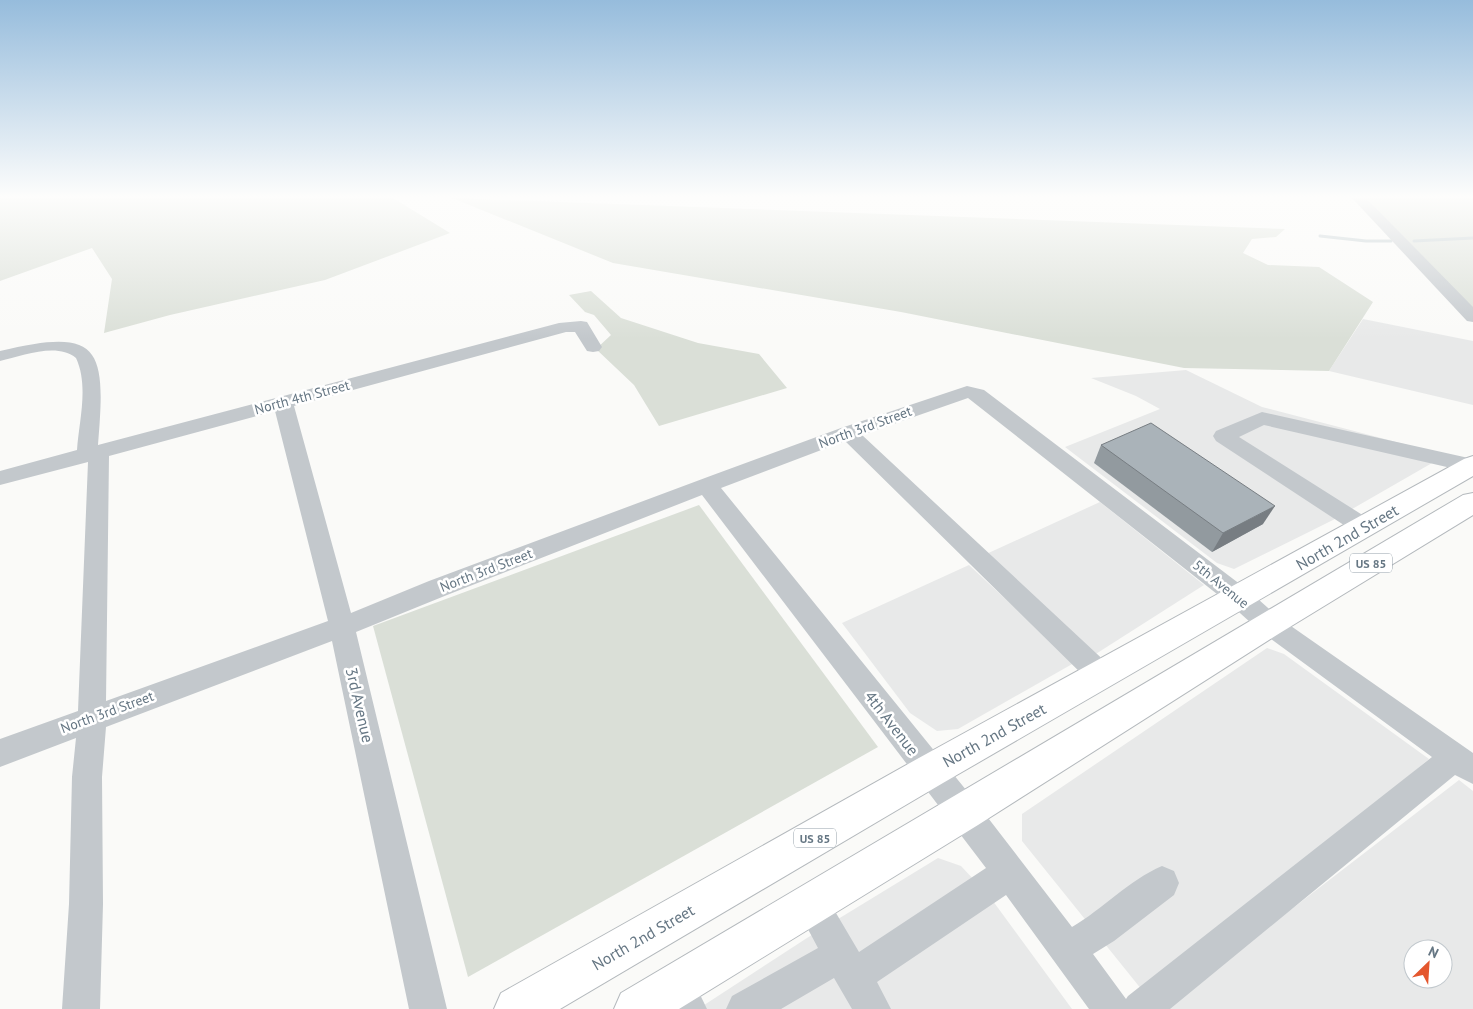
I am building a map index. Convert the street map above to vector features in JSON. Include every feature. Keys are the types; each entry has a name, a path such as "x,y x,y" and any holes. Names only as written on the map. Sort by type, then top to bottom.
{"highway":[{"name":"North 2nd Street","path":"517,1009 930,771 1472,466"},
{"name":"US 85","path":"637,1009 682,997 811,903 1473,502"}],"street":[{"path":"1404,245 1473,317"},
{"name":"North 4th Street","path":"0,478 565,327 581,326 593,347"},
{"path":"0,356 65,346 79,351 88,362 92,388 95,550 92,718 87,777 86,904 81,1009"},
{"name":"North 3rd Street","path":"0,753 342,626 848,433 962,393 973,392"},
{"name":"5th Avenue","path":"973,392 1240,598 1269,624 1464,764"},
{"name":"3rd Avenue","path":"283,402 342,626 428,1009"},
{"path":"1364,527 1223,436 1262,418 1472,466"},
{"path":"848,433 1101,675"},
{"name":"4th Avenue","path":"707,486 964,812 1112,1009"},
{"path":"1142,1009 1464,764"},
{"path":"745,1009 847,966 1009,873"},
{"path":"1068,949 1102,929 1162,884"},
{"path":"811,903 872,1009"}],"shaded area":[{"path":"0,245 418,245 325,280 170,315 104,333 112,279 92,248 0,281"},
{"path":"569,245 1248,245 1243,253 1268,265 1319,267 1373,302 1329,371 1184,368 901,312 613,263"},
{"path":"1411,245 1473,245 1473,309"},
{"path":"591,291 621,318 698,343 759,354 787,388 659,426 634,385 596,349 611,335 594,315 585,312 569,295"},
{"path":"1363,319 1473,341 1473,405 1329,371"},
{"path":"1186,370 1262,407 1446,455 1333,520 1234,569 1217,563 1065,447 1160,409 1136,396 1091,378"},
{"path":"1100,502 1204,585 1091,657 984,555"},
{"path":"699,505 878,747 468,977 373,626"},
{"path":"969,565 1074,663 958,729 937,731 910,713 842,623"},
{"path":"1267,648 1284,654 1429,759 1146,995 1022,841 1022,814"},
{"path":"1459,780 1473,791 1473,1009 1162,1009"},
{"path":"938,858 961,866 990,897 1072,1009 698,1009 807,938"}],"building":[{"path":"1151,423 1275,506 1223,533 1101,445"}]}
